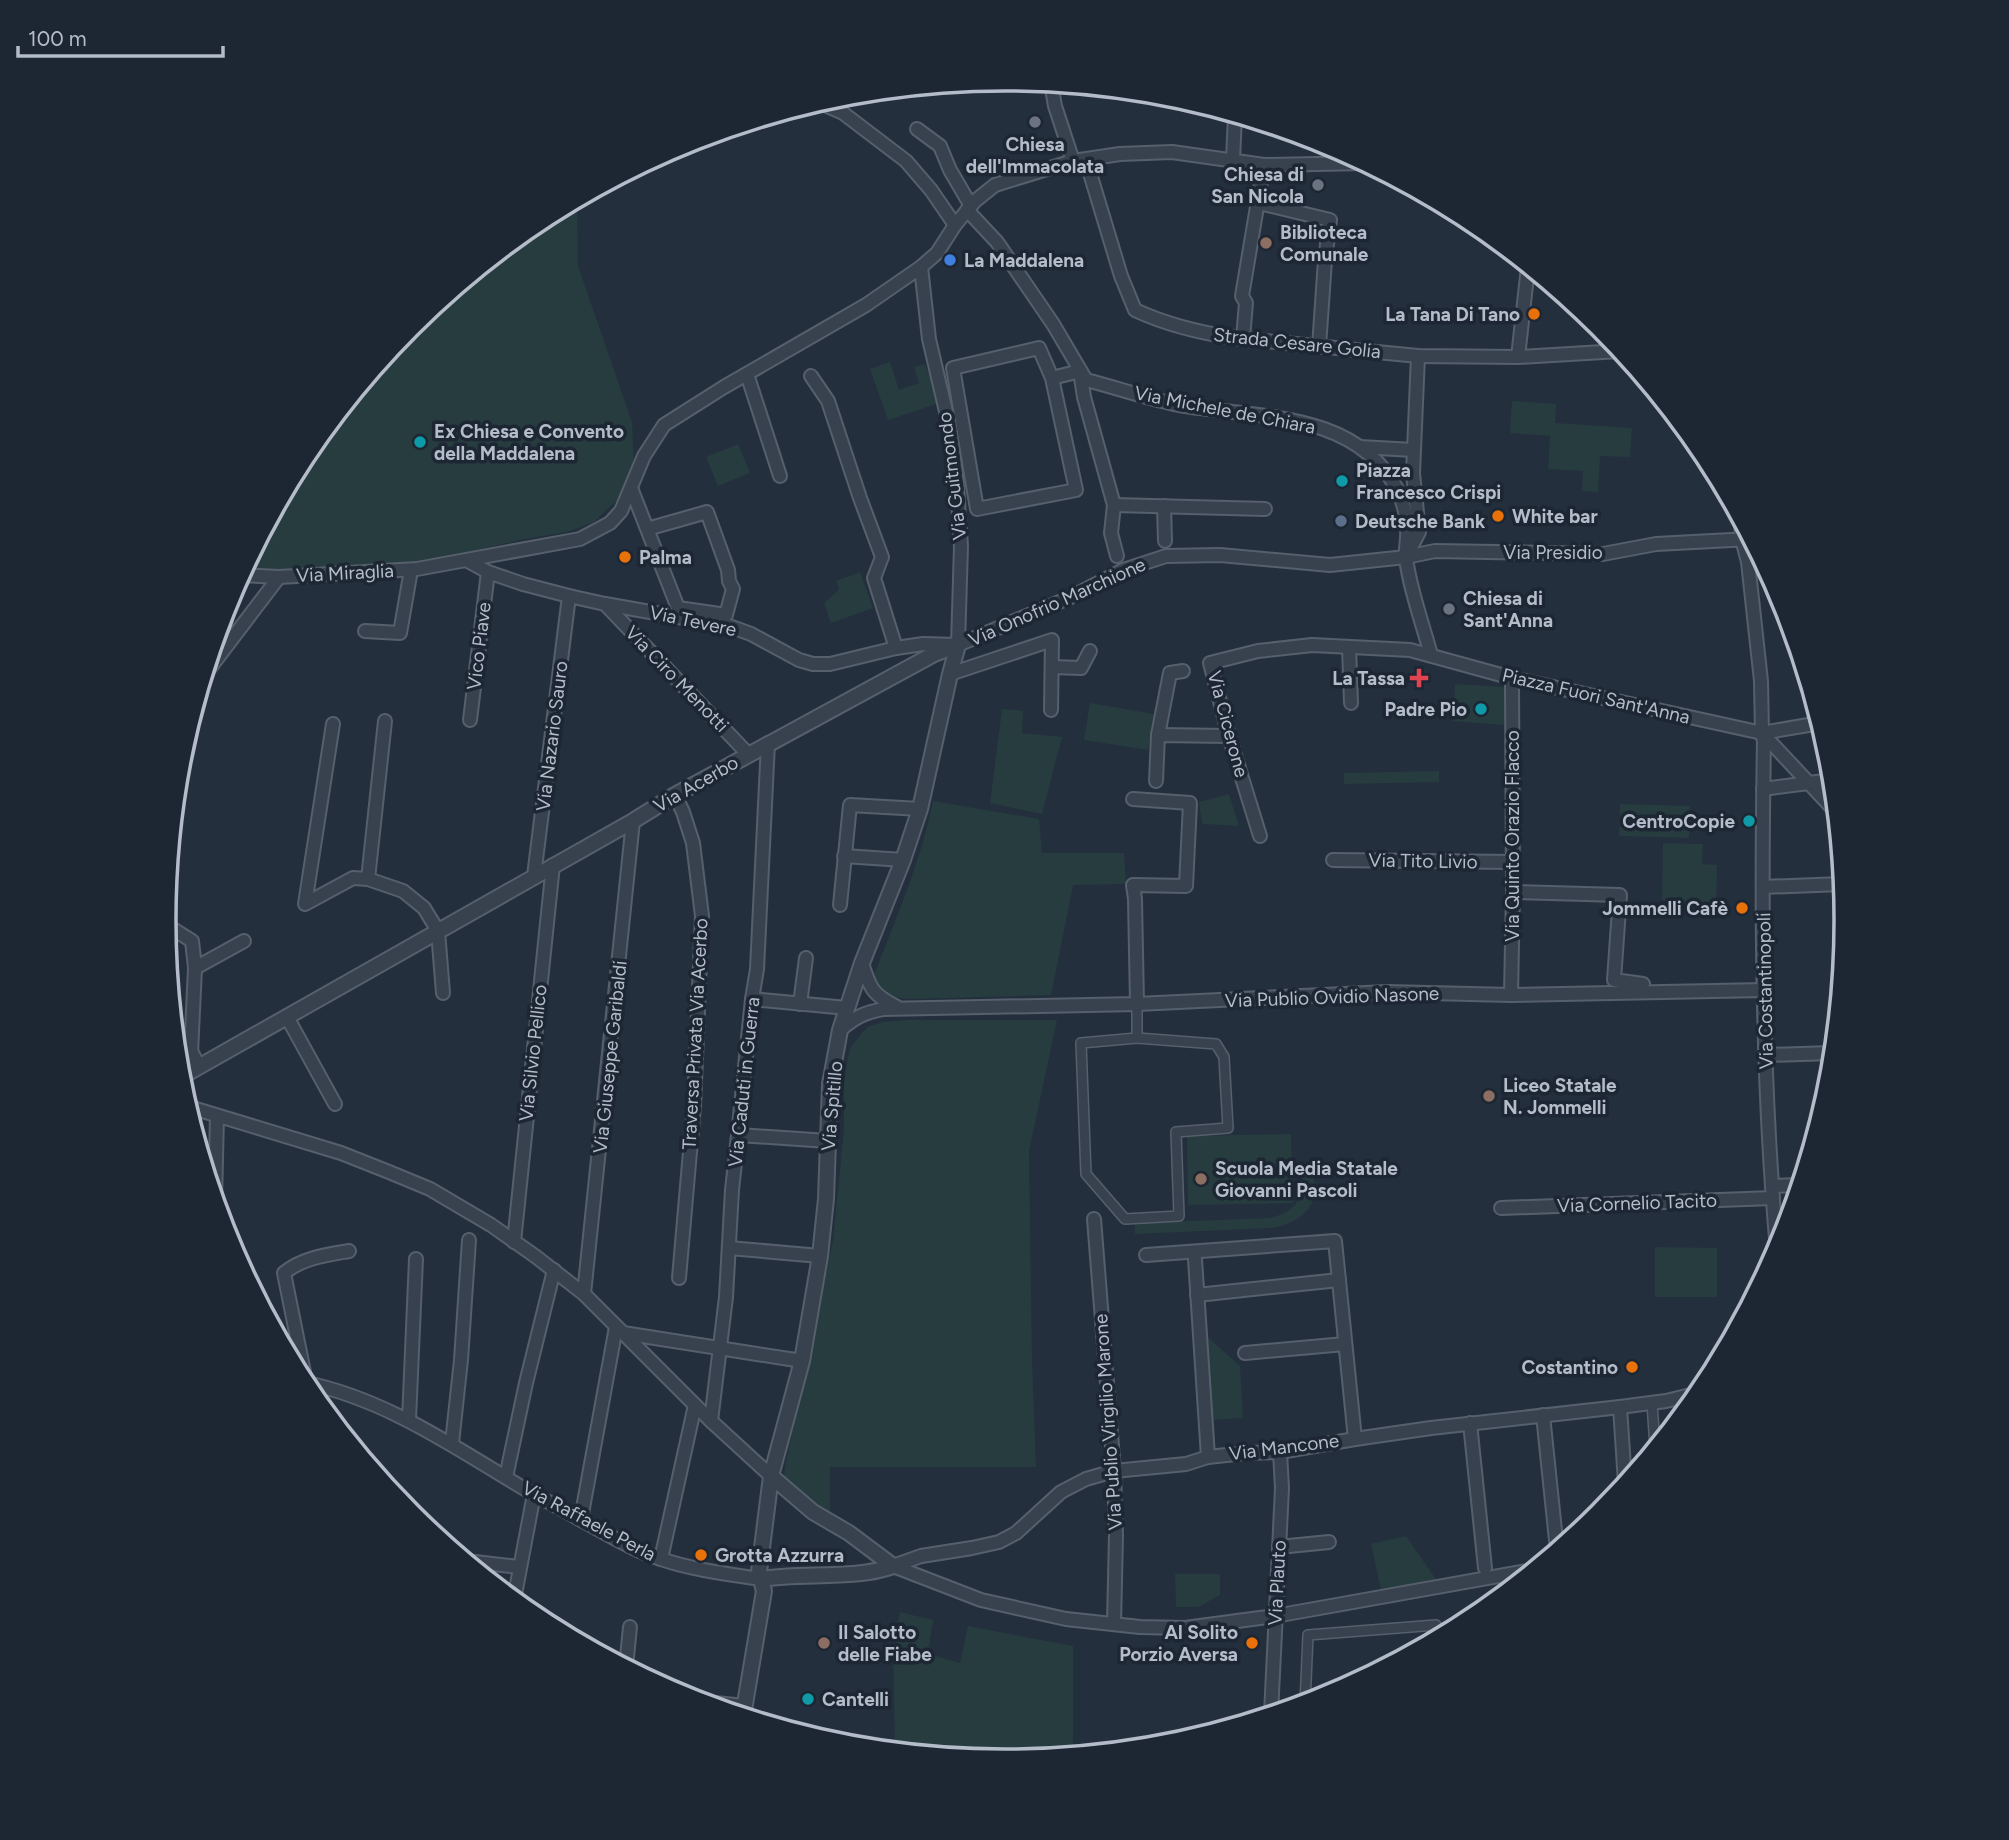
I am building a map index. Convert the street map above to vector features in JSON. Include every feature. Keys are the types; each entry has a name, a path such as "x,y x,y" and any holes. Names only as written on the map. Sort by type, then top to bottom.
{"street":[{"path":"1053,93 1055,106 1080,161"},
{"path":"837,108 906,161 931,190 955,225"},
{"path":"1233,160 1235,124"},
{"path":"917,129 940,146 969,208 997,242 1053,324 1080,371 1084,397 1114,505 1111,533 1117,556"},
{"name":"Via Miraglia","path":"218,659 279,577 411,570 468,561 580,539 616,518 644,456 664,425 866,305 921,267 937,253 969,208 995,185 1080,161 1120,154 1172,152 1264,165 1341,163"},
{"name":"Strada Cesare Golia","path":"1080,161 1135,310 1149,317 1211,334 1269,343 1418,356 1518,356 1608,352"},
{"path":"1243,338 1246,303 1242,296 1264,165"},
{"path":"1259,204 1330,220 1320,346"},
{"name":"Via Guitmondo","path":"921,267 929,339 951,433 955,473 961,546 958,645"},
{"path":"1518,356 1527,277"},
{"path":"1040,348 1052,378 1076,490 976,509 953,368 1040,348"},
{"path":"1406,557 1419,532 1413,450 1418,356"},
{"path":"1052,378 1080,371"},
{"name":"Via Michele de Chiara","path":"1080,371 1086,380 1182,405 1309,424 1337,433 1360,447"},
{"path":"747,374 780,476"},
{"path":"811,376 828,401 882,557 874,578 896,648"},
{"path":"1360,447 1413,450"},
{"path":"1360,447 1388,475 1398,491 1406,517 1406,557 1431,655"},
{"path":"631,488 678,608 726,615 733,589 707,512 648,529"},
{"path":"1114,505 1265,509"},
{"path":"1164,506 1165,541"},
{"name":"Via Presidio","path":"1406,557 1435,551 1602,554 1656,544 1740,539"},
{"name":"Via Costantinopoli","path":"1747,551 1761,681 1764,741 1764,990 1775,1225"},
{"name":"Via Onofrio Marchione","path":"958,645 1071,597 1123,570 1166,556 1220,555 1330,565 1406,557"},
{"name":"Via Tevere","path":"468,561 488,572 569,596 729,626 751,634 799,660 813,664 830,664 923,644 958,645"},
{"name":"Via Miraglia","path":"365,631 400,633 411,570"},
{"name":"Vico Piave","path":"470,720 488,572"},
{"path":"251,576 279,577"},
{"name":"Via Nazario Sauro","path":"534,876 569,596"},
{"name":"Via Ciro Menotti","path":"605,604 748,754"},
{"path":"950,674 1052,640 1051,710"},
{"name":"Via Spitillo","path":"745,1707 764,1591 760,1564 771,1476 802,1361 820,1256 826,1199 830,1084 840,1030 862,963 920,809 958,645"},
{"name":"Via Acerbo","path":"190,1072 748,754 934,654 958,645"},
{"name":"Via Cicerone","path":"1261,836 1229,736 1210,663 1258,651 1312,645 1410,650 1431,655"},
{"path":"1349,647 1350,703"},
{"path":"1052,671 1081,668 1090,651"},
{"name":"Piazza Fuori Sant'Anna","path":"1431,655 1512,678 1762,733"},
{"path":"1052,671 1080,676"},
{"path":"1156,781 1158,735 1170,673 1184,671"},
{"name":"Via Quinto Orazio Flacco","path":"1511,995 1512,678"},
{"path":"368,879 385,721"},
{"path":"332,724 305,904 353,878 368,879 403,891 424,908 438,930 443,993"},
{"path":"1762,733 1810,725"},
{"path":"1762,733 1824,799"},
{"path":"1158,735 1229,736"},
{"name":"Via Caduti in Guerra","path":"711,1421 721,1348 738,1135 757,969 768,743"},
{"path":"1763,789 1821,781"},
{"name":"Traversa Privata Via Acerbo","path":"675,795 693,842 702,916 694,1107 678,1278"},
{"path":"1133,799 1190,803 1186,886 1133,885 1138,1038"},
{"path":"840,905 850,805 920,809"},
{"name":"Via Giuseppe Garibaldi","path":"584,1294 633,821"},
{"path":"844,856 903,860"},
{"name":"Via Tito Livio","path":"1333,860 1513,862"},
{"name":"Via Silvio Pellico","path":"514,1242 553,865"},
{"path":"1763,887 1833,884"},
{"path":"1513,892 1620,895 1614,980 1643,984"},
{"path":"176,931 192,941 195,968 185,1043"},
{"path":"195,968 244,941"},
{"path":"800,1004 806,958"},
{"path":"862,963 871,989 879,998 900,1009"},
{"name":"Via Publio Ovidio Nasone","path":"840,1030 855,1017 883,1009 1138,1004 1387,992 1511,995 1764,990"},
{"path":"752,999 848,1008"},
{"path":"287,1017 335,1104"},
{"path":"1138,1038 1216,1044 1224,1057 1228,1128 1176,1132 1179,1216 1125,1219 1086,1174 1081,1043 1138,1038"},
{"path":"1766,1055 1822,1053"},
{"path":"187,1056 198,1068"},
{"path":"198,1110 341,1153 430,1189 491,1225 584,1294 711,1421 813,1512 882,1556 893,1566 981,1600 1066,1619 1185,1628 1275,1616 1515,1573"},
{"path":"216,1175 217,1116"},
{"path":"738,1135 828,1141"},
{"name":"Via Cornelio Tacito","path":"1502,1208 1711,1199 1789,1187"},
{"name":"Via Publio Virgilio Marone","path":"1094,1219 1114,1471 1114,1624"},
{"path":"452,1443 469,1240"},
{"path":"1146,1255 1335,1241 1354,1439"},
{"path":"729,1248 820,1256"},
{"name":"Via Raffaele Perla","path":"299,1354 284,1273 294,1265 319,1256 349,1251"},
{"path":"409,1420 416,1259"},
{"path":"1195,1259 1208,1457"},
{"path":"506,1478 554,1270"},
{"path":"1197,1295 1339,1280"},
{"path":"620,1330 802,1361"},
{"path":"581,1519 620,1330"},
{"path":"1245,1353 1345,1344"},
{"name":"Via Raffaele Perla","path":"319,1387 359,1399 409,1420 452,1443 534,1494 634,1548 661,1559 690,1567 761,1579 808,1574 877,1572 893,1566"},
{"name":"Via Mancone","path":"893,1566 921,1556 999,1542 1016,1533 1062,1492 1086,1479 1114,1471 1186,1464 1208,1457 1244,1452 1280,1452 1470,1423 1620,1407 1683,1396"},
{"path":"1652,1403 1654,1435"},
{"path":"661,1559 695,1405"},
{"path":"1620,1407 1624,1471"},
{"path":"1543,1415 1556,1539"},
{"path":"1470,1423 1485,1568"},
{"name":"Via Plauto","path":"1271,1705 1282,1488 1280,1452"},
{"path":"516,1589 534,1494"},
{"path":"1279,1547 1329,1542"},
{"path":"482,1563 519,1567"},
{"path":"1306,1692 1308,1635 1436,1625"},
{"path":"627,1658 630,1627"}],"green space":[{"path":"577,210 578,266 632,422 634,467 616,501 594,522 567,532 524,539 412,565 292,572 253,570 287,505 315,459 347,415 381,373 458,297 500,262"},
{"path":"890,362 899,390 919,383 914,367 925,364 939,403 888,420 870,369"},
{"path":"1512,401 1556,404 1555,423 1632,428 1630,457 1600,456 1598,492 1582,491 1583,471 1548,469 1550,436 1510,433"},
{"path":"738,444 750,473 718,486 706,457"},
{"path":"860,572 873,608 831,623 824,603 839,590 836,581"},
{"path":"1455,684 1506,687 1504,725 1453,721"},
{"path":"1090,703 1154,714 1148,750 1084,740"},
{"path":"1002,709 1023,711 1022,733 1062,737 1042,814 990,803"},
{"path":"1439,771 1439,782 1344,784 1344,773"},
{"path":"1229,794 1239,826 1202,824 1199,802"},
{"path":"933,801 1039,819 1042,853 1124,853 1126,884 1073,885 1051,995 912,999 888,997 876,982 874,975 915,867"},
{"path":"1620,804 1690,806 1689,838 1619,836"},
{"path":"1663,843 1703,844 1702,864 1717,865 1716,911 1670,910 1670,900 1662,900"},
{"path":"907,1020 1057,1020 1029,1151 1036,1467 830,1467 830,1517 784,1482 833,1240 844,1130 844,1080 850,1048 869,1026"},
{"path":"1291,1134 1293,1203 1188,1205 1187,1136"},
{"path":"1302,1167 1314,1167 1312,1202 1304,1214 1285,1225 1271,1228 1135,1234 1135,1223 1271,1218 1281,1214 1298,1200 1302,1186"},
{"path":"1655,1247 1717,1248 1717,1297 1655,1297"},
{"path":"1205,1335 1240,1366 1243,1418 1211,1420"},
{"path":"1406,1536 1437,1581 1382,1594 1371,1544"},
{"path":"1175,1574 1220,1574 1220,1595 1198,1607 1176,1607"},
{"path":"900,1612 933,1620 928,1654 960,1663 968,1626 1073,1646 1073,1746 1004,1749 895,1742 893,1643"}],"place":[{"name":"Chiesa dell'Immacolata","path":"1035,122"},
{"name":"Chiesa di San Nicola","path":"1318,185"},
{"name":"Biblioteca Comunale","path":"1266,243"},
{"name":"La Maddalena","path":"950,260"},
{"name":"La Tana Di Tano","path":"1534,314"},
{"name":"Ex Chiesa e Convento della Maddalena","path":"420,442"},
{"name":"Piazza Francesco Crispi","path":"1342,481"},
{"name":"White bar","path":"1498,516"},
{"name":"Deutsche Bank","path":"1341,521"},
{"name":"Palma","path":"625,557"},
{"name":"Chiesa di Sant'Anna","path":"1449,609"},
{"name":"La Tassa","path":"1419,678"},
{"name":"Padre Pio","path":"1481,709"},
{"name":"CentroCopie","path":"1749,821"},
{"name":"Jommelli Cafè","path":"1742,908"},
{"name":"Liceo Statale N. Jommelli","path":"1489,1096"},
{"name":"Scuola Media Statale Giovanni Pascoli","path":"1201,1179"},
{"name":"Costantino","path":"1632,1367"},
{"name":"Grotta Azzurra","path":"701,1555"},
{"name":"Il Salotto delle Fiabe","path":"824,1643"},
{"name":"Al Solito Porzio Aversa","path":"1252,1643"},
{"name":"Cantelli","path":"808,1699"}]}
